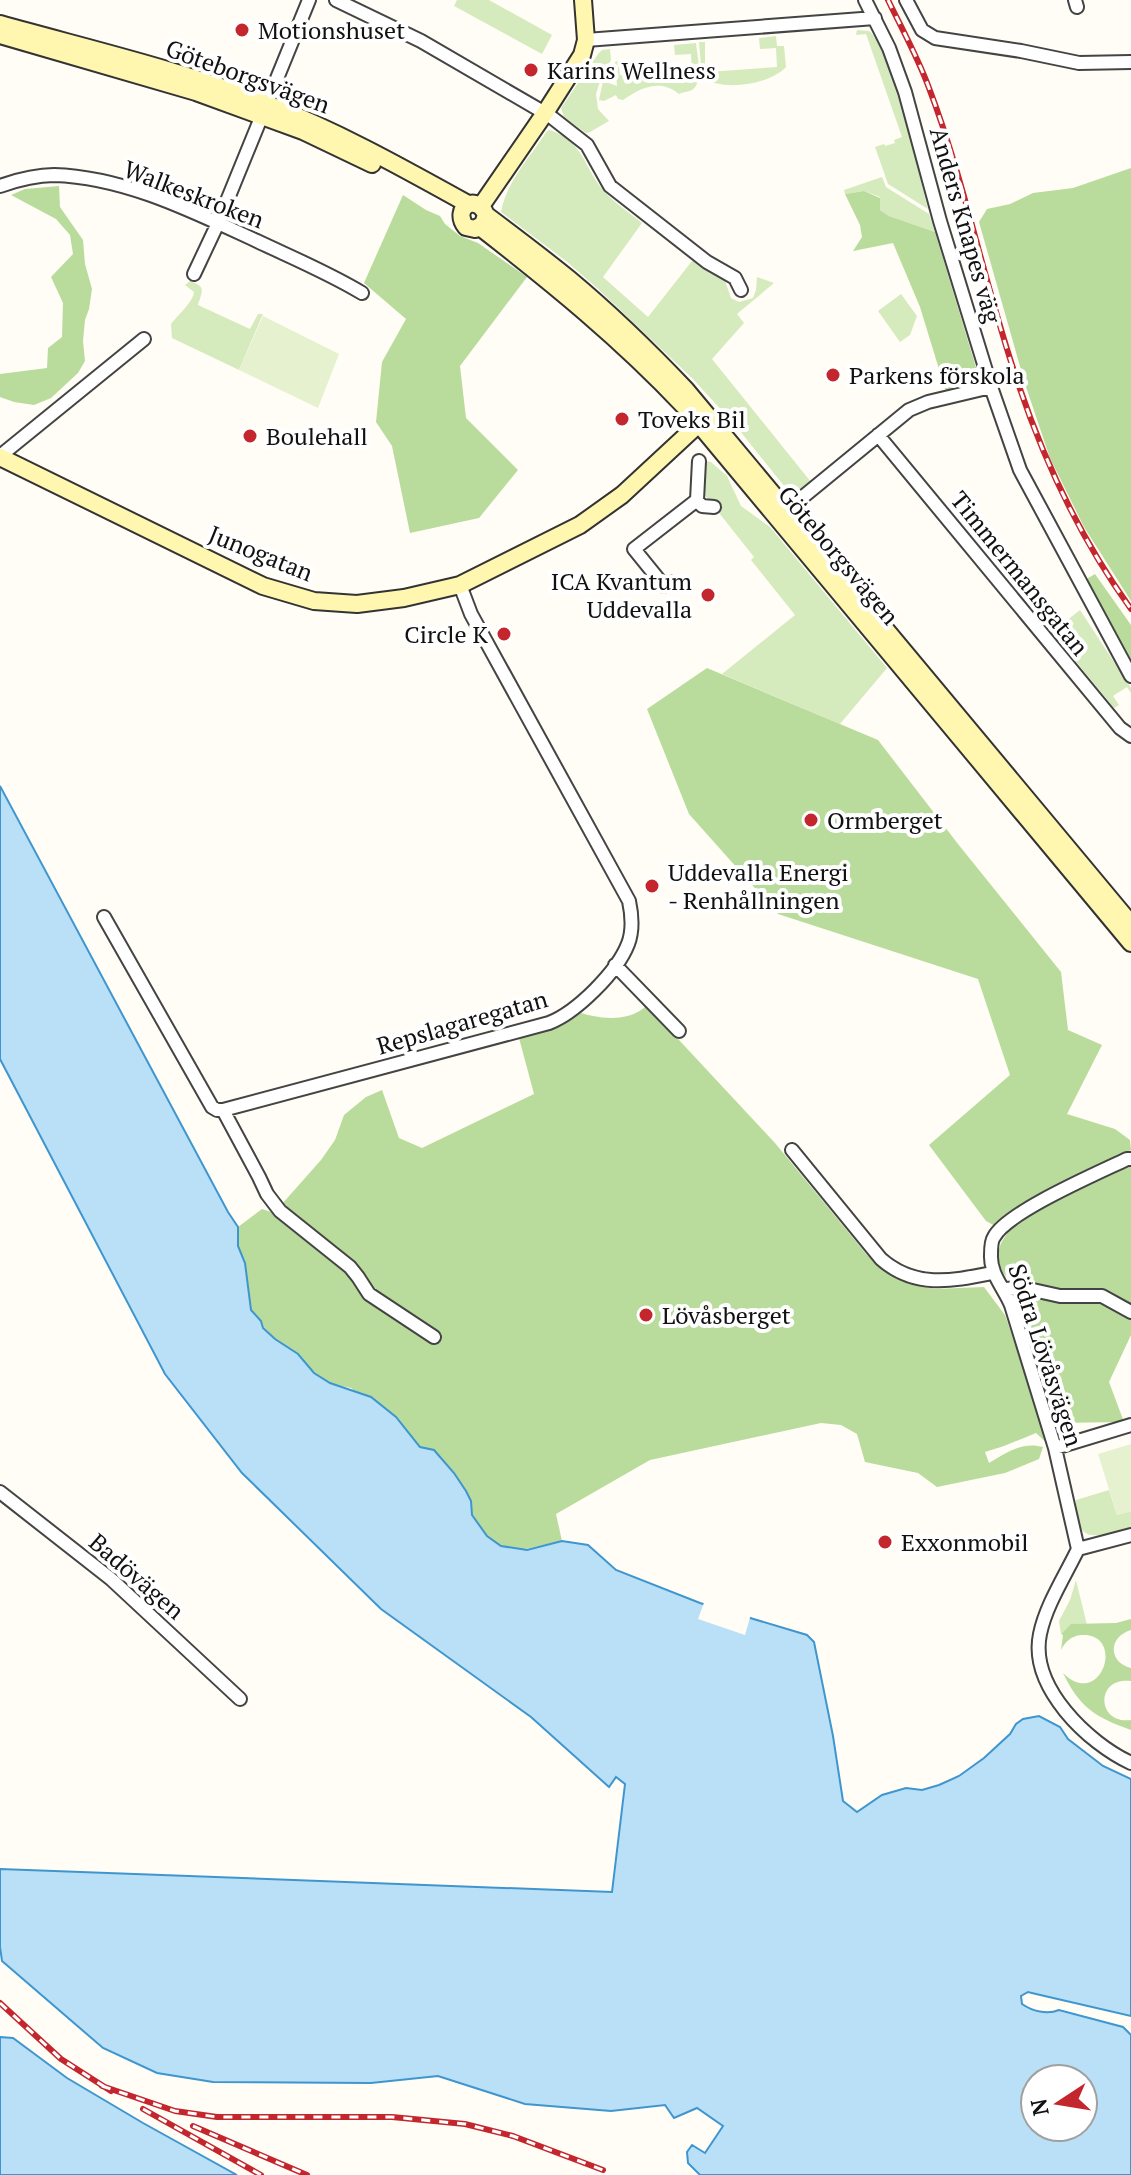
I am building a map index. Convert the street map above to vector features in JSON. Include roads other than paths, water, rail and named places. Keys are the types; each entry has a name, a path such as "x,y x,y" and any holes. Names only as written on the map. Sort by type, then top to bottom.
{"main road":[{"path":"475,214 580,60 586,40 583,0"},
{"name":"Göteborgsvägen","path":"0,24 179,74 264,110"},
{"name":"Göteborgsvägen","path":"0,35 196,92 306,120 377,154 475,214 568,278 649,350 1131,943"},
{"name":"Göteborgsvägen","path":"704,419 787,510 1131,924"},
{"name":"Junogatan","path":"0,456 263,586 301,598 357,604 404,598 460,585 566,532 622,495 704,419"}],"street":[{"path":"194,274 309,0"},
{"path":"336,0 421,41 545,113 581,138 614,190 707,262 735,278 741,290"},
{"name":"Anders Knapes väg","path":"865,0 889,48 905,92 940,221 1020,470 1131,676"},
{"path":"906,0 922,30 935,38 1079,63 1131,62"},
{"path":"586,40 875,18"},
{"name":"Walkeskroken","path":"0,186 42,175 80,177 139,192 218,223 340,279 362,293"},
{"path":"0,456 144,339"},
{"path":"787,510 909,410 991,387"},
{"name":"Timmermansgatan","path":"878,435 1120,728 1131,736"},
{"path":"699,461 697,500 702,506 714,507"},
{"path":"670,582 664,586 634,549 697,500"},
{"name":"Repslagaregatan","path":"223,1110 560,1019 578,1006 615,965 627,946 631,932 626,895 471,614 460,585"},
{"path":"104,917 212,1107 223,1110 267,1194 280,1211 350,1267 369,1294 434,1337"},
{"path":"615,965 679,1031"},
{"path":"792,1150 881,1259 899,1273 923,1280 947,1281 992,1273"},
{"name":"Södra Lövåsvägen","path":"1078,1549 1055,1448 1004,1289 992,1273 990,1256 993,1238 1014,1216 1131,1159"},
{"path":"1004,1289 1024,1288 1060,1296 1102,1296 1131,1312"},
{"path":"1055,1448 1131,1425"},
{"name":"Badövägen","path":"0,1492 111,1579 240,1699"},
{"path":"1131,1535 1078,1549 1040,1631 1039,1656 1049,1688 1075,1721 1107,1750 1131,1763"}],"water":[{"path":"0,786 238,1227 238,1246 245,1263 251,1310 263,1328 298,1354 314,1373 330,1383 371,1397 396,1417 420,1447 434,1450 466,1491 471,1501 472,1515 487,1536 501,1546 527,1550 562,1541 588,1545 616,1570 700,1603 807,1635 814,1642 843,1801 857,1812 882,1795 906,1788 922,1790 959,1776 984,1758 1010,1734 1016,1724 1023,1719 1039,1716 1060,1727 1068,1739 1103,1766 1131,1779 1131,2016 1028,1992 1021,1996 1022,2004 1035,2010 1059,2010 1123,2027 1131,2035 1131,2175 700,2175 688,2163 687,2152 692,2145 705,2153 723,2126 697,2108 674,2118 665,2105 611,2111 525,2104 438,2076 371,2083 213,2082 157,2073 103,2048 2,1961 0,1869 612,1892 625,1784 616,1777 609,1787 531,1717 381,1609 242,1473 165,1374 0,1059"},
{"path":"0,2037 13,2038 67,2078 237,2175 0,2175"}],"railway":[{"path":"888,0 920,66 942,125 1007,349 1041,445 1081,530 1131,609"},
{"path":"0,2003 61,2059 111,2091"},
{"path":"102,2086 175,2111 217,2117 392,2117 465,2124 513,2136 603,2170"},
{"path":"143,2109 261,2175"},
{"path":"193,2126 307,2175"}],"place":[{"name":"Motionshuset","path":"242,30"},
{"name":"Karins Wellness","path":"531,70"},
{"name":"Parkens förskola","path":"833,375"},
{"name":"Toveks Bil","path":"622,419"},
{"name":"Boulehall","path":"250,436"},
{"name":"ICA Kvantum Uddevalla","path":"708,595"},
{"name":"Circle K","path":"504,634"},
{"name":"Ormberget","path":"811,820"},
{"name":"Uddevalla Energi - Renhållningen","path":"652,886"},
{"name":"Lövåsberget","path":"646,1315"},
{"name":"Exxonmobil","path":"885,1542"}]}
